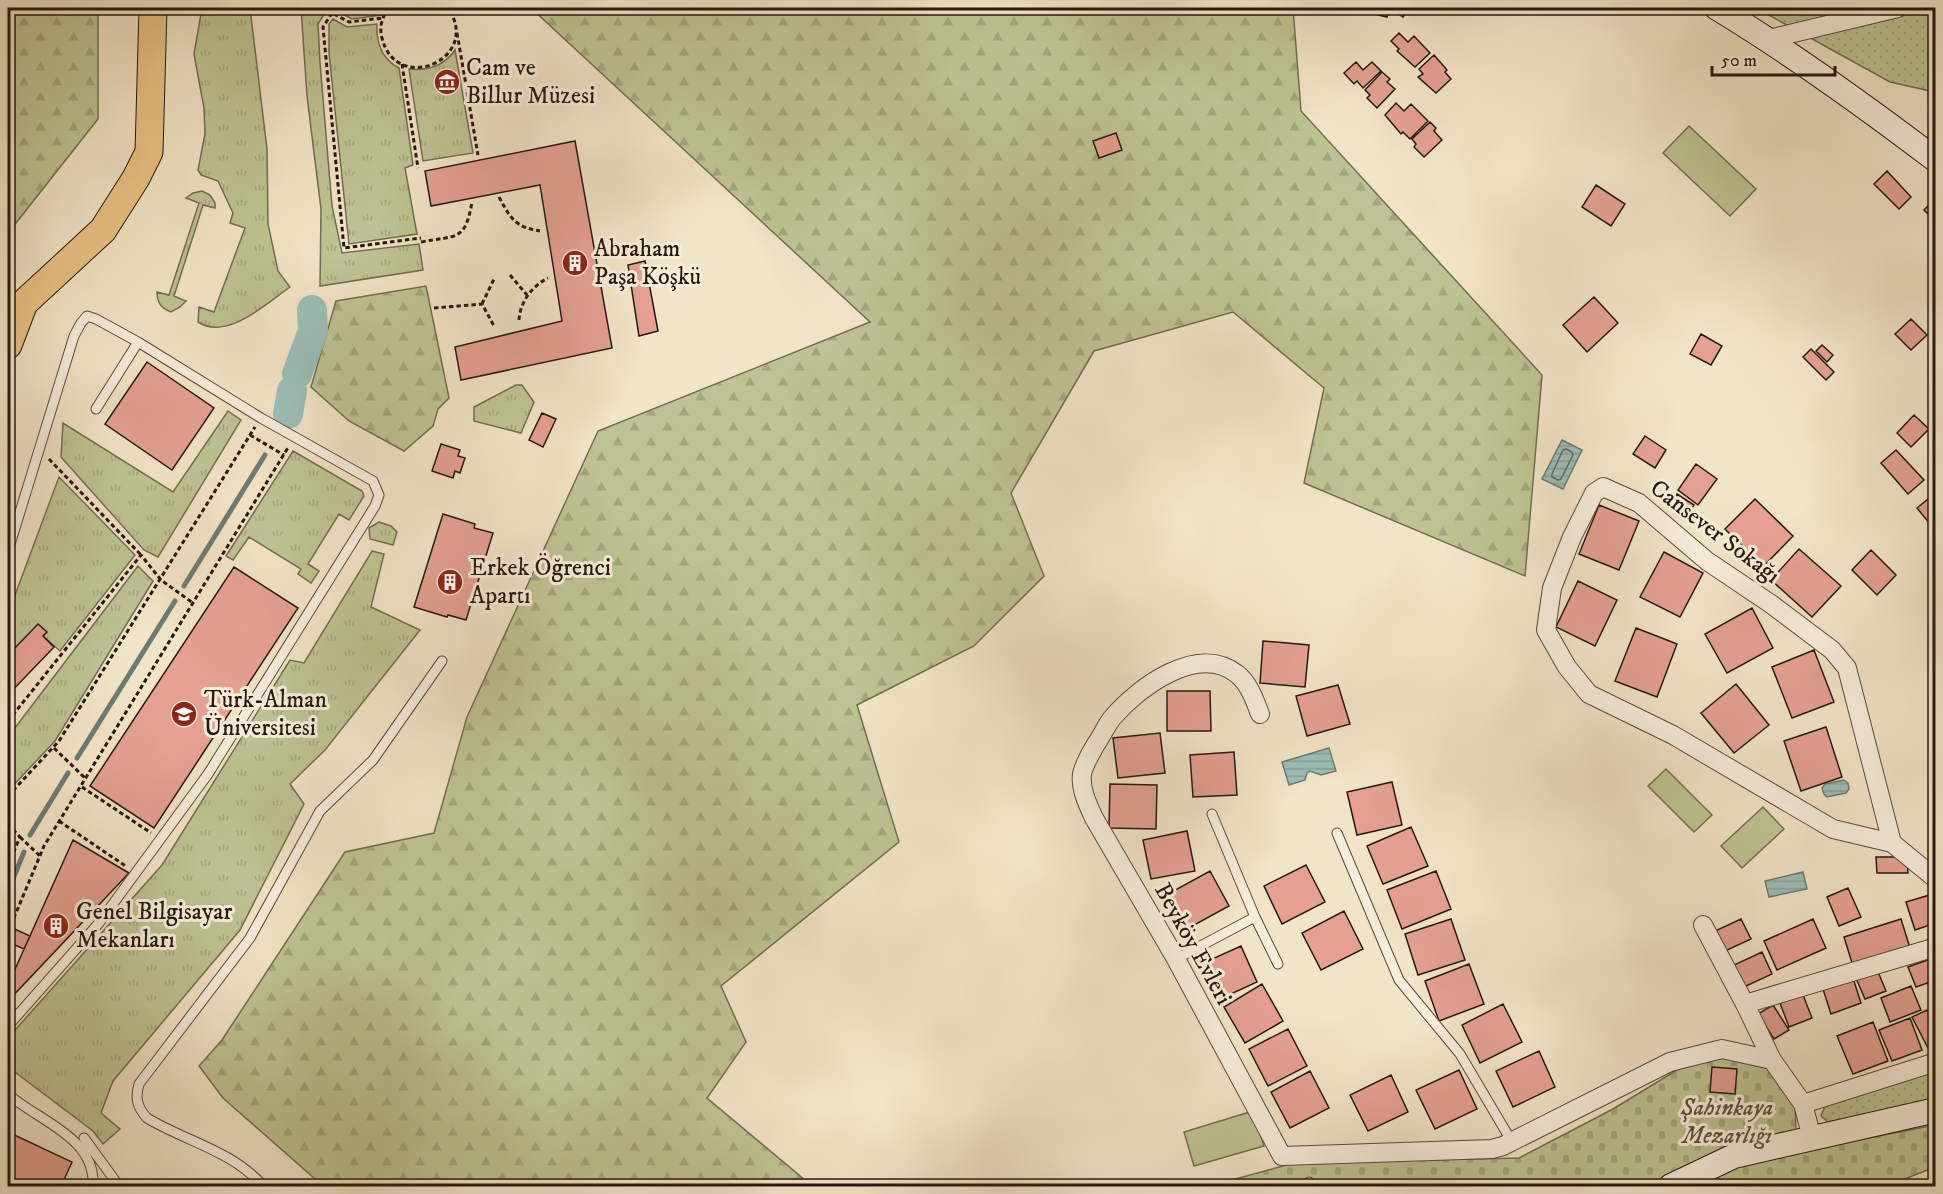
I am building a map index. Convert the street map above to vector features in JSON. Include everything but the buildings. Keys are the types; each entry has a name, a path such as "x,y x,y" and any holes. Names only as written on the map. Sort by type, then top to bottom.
{"main road":[{"path":"8,345 24,303 103,230 136,178 149,152 153,8"}],"street":[{"path":"1717,8 1769,39 1860,103 1935,160"},
{"path":"1769,39 1898,8"},
{"name":"Cansever Sokağı","path":"1892,843 1847,668 1832,650 1771,604 1707,561 1639,503 1603,487 1594,493 1576,527 1552,588 1546,630 1567,667 1588,694 1673,735 1833,829 1892,843 1935,879"},
{"name":"Beyköy Evleri","path":"1260,714 1253,695 1237,674 1216,664 1189,664 1171,672 1143,690 1113,717 1090,755 1082,774 1085,796 1094,818 1176,959 1282,1156 1492,1149 1512,1142 1670,1062 1722,1049 1772,1060"},
{"path":"1703,925 1772,1060 1803,1104 1812,1138"},
{"path":"1745,1004 1935,947"},
{"path":"1803,1104 1935,1062"},
{"path":"1671,1186 1734,1155 1935,1110"}],"lane":[{"path":"8,551 74,336 87,316 96,318 138,342 261,418 373,481 380,495 208,774 99,923 8,1026"},
{"path":"96,409 138,342"},
{"path":"263,1186 230,1159 147,1118 136,1102 139,1084 250,938 320,811 373,760 441,661"},
{"path":"1212,814 1255,917 1278,964"},
{"path":"1337,833 1399,980 1460,1054 1512,1142"},
{"path":"1176,959 1255,917"},
{"path":"8,1094 72,1138 87,1157 93,1186"},
{"path":"84,1138 119,1186"}],"path":[{"path":"334,8 323,27 344,248 458,236 465,228 472,202"},
{"path":"389,8 383,18 381,34 384,47 392,57 413,68 426,68 442,59 454,45 455,20"},
{"path":"448,8 455,20 478,155"},
{"path":"332,13 350,22 383,18"},
{"path":"402,64 418,168"},
{"path":"499,197 509,216 517,225 540,231"},
{"path":"510,275 527,295"},
{"path":"519,320 527,295 548,278"},
{"path":"482,304 494,279"},
{"path":"434,308 482,304"},
{"path":"482,304 494,326"},
{"path":"8,796 59,741 261,418"},
{"path":"250,435 284,455"},
{"path":"8,932 40,855 59,821 295,437"},
{"path":"38,448 141,555 160,580 193,603"},
{"path":"8,721 141,555"},
{"path":"54,747 85,778"},
{"path":"81,787 160,839"},
{"path":"59,821 136,873"},
{"path":"8,824 40,855"},
{"path":"8,866 20,837"}],"green space":[{"path":"8,8 98,8 98,119 8,233"},
{"path":"202,8 250,8 267,149 268,224 278,271 290,287 246,318 221,327 209,327 198,322 199,307 214,312 245,228 230,223 233,213 218,181 201,175 198,170 205,134 204,108 194,54"},
{"path":"301,8 328,8 318,24 320,63 332,206 342,253 419,244 423,270 320,286 321,209 307,96"},
{"path":"337,8 386,8 382,15 352,19 337,11"},
{"path":"531,8 1293,8 1301,111 1542,375 1525,576 1304,483 1324,388 1233,312 1094,351 1011,493 1044,576 974,646 857,705 899,842 721,986 746,1042 707,1098 812,1186 323,1186 223,1098 199,1066 222,1040 345,852 434,833 467,717 598,431 870,322"},
{"path":"1756,8 1935,8 1935,92 1890,82"},
{"path":"333,19 347,27 377,24 378,37 384,55 399,68 413,165 405,168 417,234 349,244 329,53 329,24"},
{"path":"455,50 473,153 423,161 409,69 423,69 441,64"},
{"path":"1689,126 1756,189 1730,216 1663,153"},
{"path":"202,191 210,195 215,208 203,205 174,296 186,301 171,312 160,305 157,292 169,295 199,203 186,198"},
{"path":"426,286 449,398 438,409 433,426 404,451 349,421 311,387 336,301"},
{"path":"516,385 522,385 534,402 521,433 474,421 474,407"},
{"path":"228,411 241,420 158,557 144,550 61,457 63,423 173,492"},
{"path":"293,451 362,491 364,496 349,520 339,514 308,564 319,571 311,583 298,574 301,569 249,537 233,560 226,556"},
{"path":"59,477 135,555 60,651 43,636 47,632 14,649 8,643 8,614"},
{"path":"379,522 391,526 397,532 393,545 370,539 369,528"},
{"path":"372,551 384,554 371,607 420,630 325,750 290,784 304,804 240,930 113,1081 101,1113 120,1129 103,1144 93,1131 15,1072 8,1055 8,1038 162,865 290,660 304,663"},
{"path":"138,566 153,581 55,741 8,791 8,737"},
{"path":"1666,769 1712,815 1694,832 1648,786"},
{"path":"1763,807 1784,829 1742,868 1721,846"},
{"name":"Şahinkaya Mezarlığı","path":"1722,1055 1754,1062 1774,1072 1795,1108 1797,1152 1935,1125 1935,1167 1887,1186 1210,1186 1294,1163 1519,1158 1613,1109 1677,1070"},
{"path":"1935,1066 1935,1100 1828,1122 1821,1116 1825,1106"},
{"path":"1253,1111 1264,1146 1194,1166 1184,1132"}],"water":[{"path":"1562,440 1582,450 1563,489 1542,479"},
{"path":"1329,748 1336,771 1321,775 1310,771 1305,780 1289,785 1282,762"},
{"path":"1844,780 1848,783 1849,789 1846,793 1827,797 1824,794 1822,788 1825,784"},
{"path":"1803,872 1807,889 1769,897 1765,881"}],"waterway":[{"path":"297,374 313,331 312,310"},
{"path":"288,414 292,391"},
{"path":"184,586 265,455"},
{"path":"77,758 175,601"},
{"path":"30,835 68,773"},
{"path":"8,891 24,852"}],"place":[{"name":"Cam ve Billur Müzesi","path":"447,82"},
{"name":"Abraham Paşa Köşkü","path":"575,263"},
{"name":"Erkek Öğrenci Apartı","path":"450,582"},
{"name":"Türk-Alman Üniversitesi","path":"184,714"},
{"name":"Genel Bilgisayar Mekanları","path":"56,926"}]}
